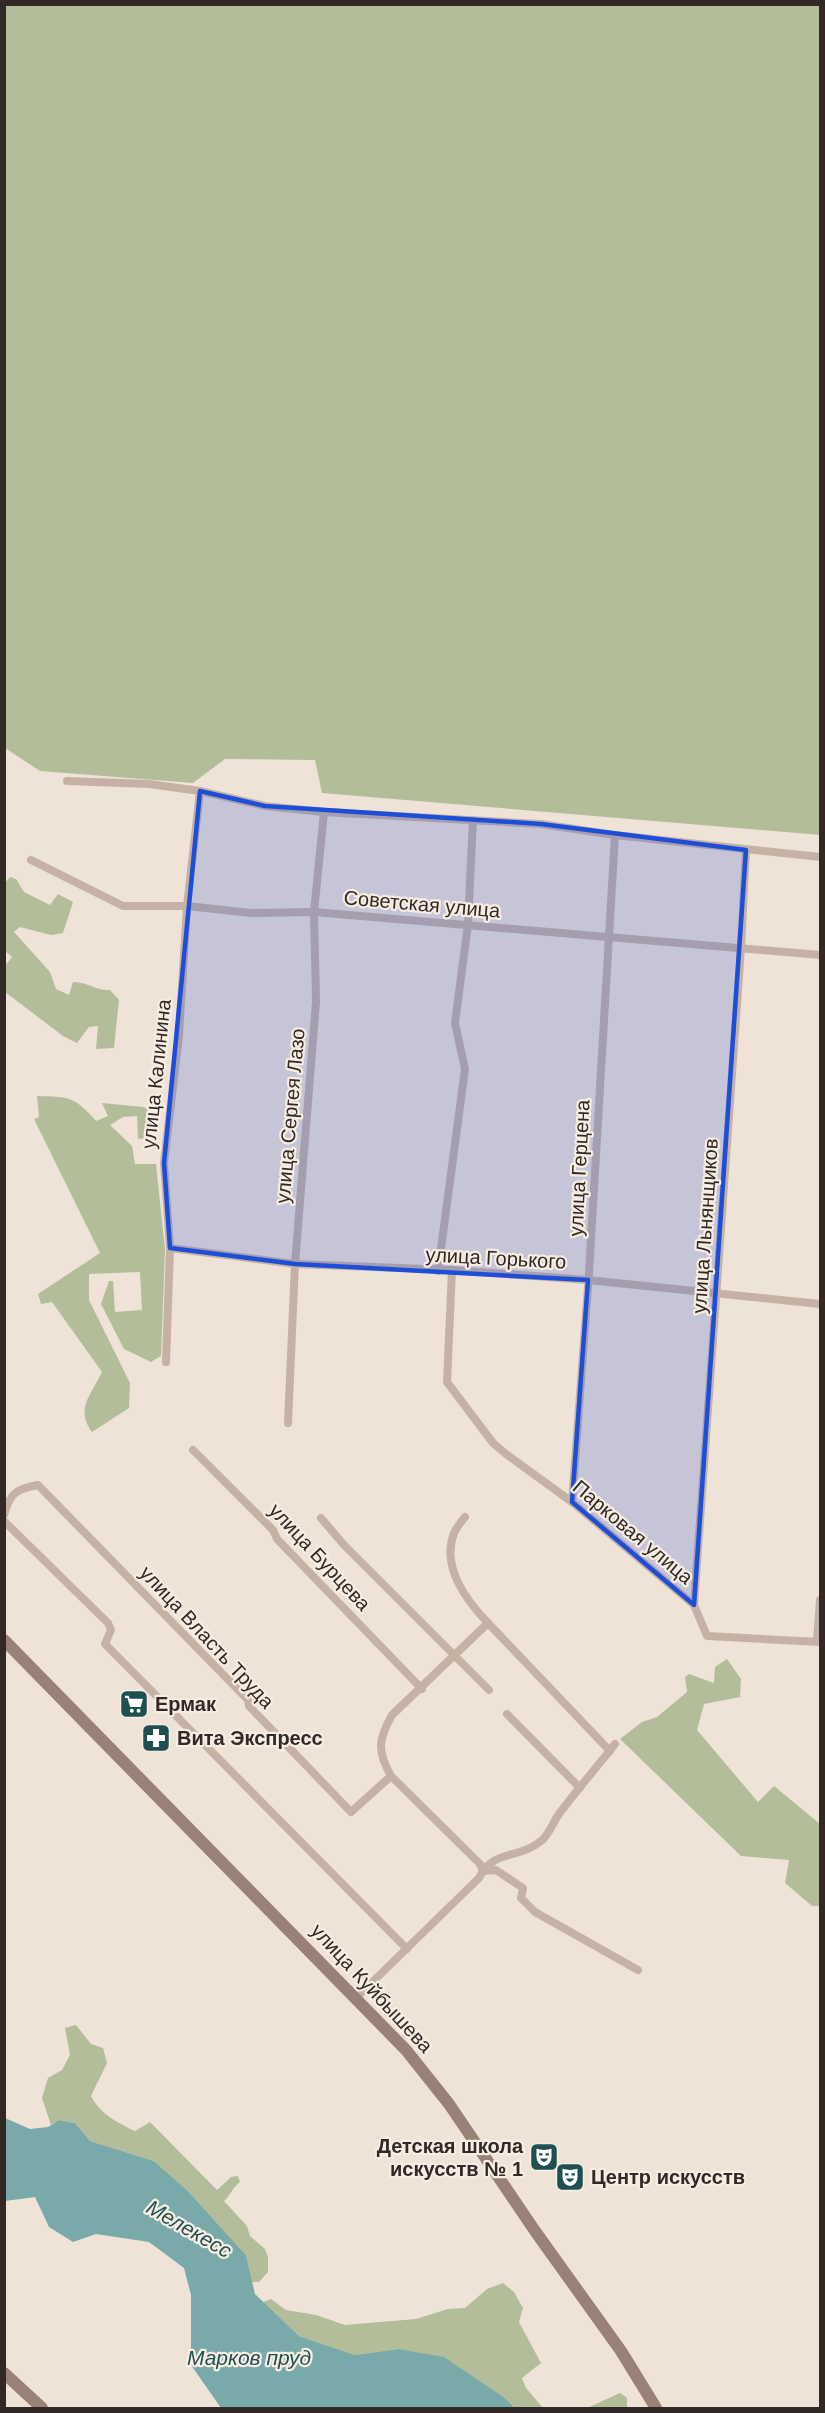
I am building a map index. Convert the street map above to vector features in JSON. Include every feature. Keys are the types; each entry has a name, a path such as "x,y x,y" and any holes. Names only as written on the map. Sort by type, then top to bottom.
{"main road":[{"name":"улица Куйбышева","path":"4,1640 406,2050 448,2104 621,2351 656,2409"},
{"path":"4,2373 42,2409"}],"street":[{"path":"67,781 149,784 200,790 265,806 324,812 541,824 615,835 820,857"},
{"name":"улица Калинина","path":"166,1362 170,1248 164,1163 179,1035 187,906 200,790"},
{"name":"улица Сергея Лазо","path":"288,1423 295,1264 316,1002 314,912 324,812"},
{"path":"438,1271 465,1069 454,1023 468,924 474,820"},
{"name":"улица Герцена","path":"572,1502 615,835"},
{"name":"улица Льнянщиков","path":"694,1605 746,850"},
{"name":"Советская улица","path":"31,860 123,906 187,906 251,913 314,912 820,955"},
{"name":"улица Горького","path":"170,1248 295,1264 452,1270 588,1280 820,1304"},
{"name":"Парковая улица","path":"452,1270 447,1382 494,1443 572,1502 694,1605 707,1636 819,1642"},
{"name":"улица Бурцева","path":"193,1450 273,1530 276,1539 422,1689"},
{"name":"улица Власть Труда","path":"4,1515 8,1501 20,1489 38,1485 248,1701 249,1706 351,1812 391,1776"},
{"path":"356,1998 479,1878 483,1870 496,1858 524,1851 543,1840 557,1816 613,1748 488,1623 465,1595 452,1565 454,1534 465,1517"},
{"name":"улица Бурцева","path":"321,1518 344,1545 489,1690"},
{"path":"4,1521 108,1623 111,1630 105,1644 406,1949"},
{"path":"819,1642 820,1600"},
{"path":"483,1870 480,1864 391,1776 380,1752 382,1733 392,1715 422,1689 488,1623"},
{"path":"507,1713 580,1788"},
{"path":"483,1870 496,1870 523,1888 522,1898 535,1912 638,1970"}],"highlighted area":[{"path":"200,791 265,806 541,824 746,850 694,1605 572,1502 588,1280 295,1264 170,1248 164,1163"}],"green space":[{"path":"4,5 820,5 820,835 322,793 315,760 225,759 193,783 40,771 5,748"},
{"path":"10,877 16,879 24,892 50,905 58,894 73,902 63,933 51,935 20,927 14,932 50,972 56,989 69,995 73,982 78,982 110,990 119,1000 114,1048 96,1049 98,1026 89,1027 77,1043 63,1036 5,992 5,966 12,957 4,950 5,883"},
{"path":"37,1096 70,1099 96,1121 108,1116 102,1103 143,1107 157,1113 158,1121 154,1126 153,1138 138,1139 137,1116 123,1117 110,1125 132,1146 135,1164 156,1164 165,1250 161,1356 151,1362 124,1349 101,1304 109,1281 113,1281 115,1312 142,1310 140,1272 89,1274 89,1300 130,1383 129,1408 92,1432 85,1416 86,1402 102,1372 52,1302 41,1304 38,1294 100,1253 34,1119 39,1117"},
{"path":"727,1659 741,1679 740,1697 704,1704 697,1730 758,1802 774,1786 820,1824 820,1906 812,1906 785,1883 789,1860 741,1856 620,1739 642,1722 657,1717 687,1692 685,1677 689,1674 714,1683 715,1667"},
{"path":"76,2025 91,2044 103,2048 107,2063 91,2096 99,2108 116,2121 135,2131 150,2122 217,2190 231,2177 238,2176 240,2182 224,2201 247,2226 250,2236 265,2249 268,2257 268,2272 259,2282 252,2282 246,2255 187,2190 154,2161 90,2141 75,2123 59,2120 51,2125 42,2098 48,2078 62,2070 70,2055 65,2028"},
{"path":"503,2283 514,2292 523,2308 519,2322 541,2363 522,2378 526,2388 543,2408 515,2408 506,2399 398,2349 355,2355 299,2336 263,2302 271,2299 286,2310 316,2315 345,2325 416,2319 448,2309 465,2308 487,2289"},
{"path":"620,2393 627,2398 627,2408 587,2408"}],"water":[{"name":"Марков пруд","path":"5,2118 30,2129 48,2127 59,2120 75,2123 90,2141 154,2161 187,2190 246,2255 255,2294 299,2336 355,2355 398,2349 444,2357 506,2399 515,2408 221,2408 191,2365 191,2295 184,2268 149,2242 96,2234 73,2242 49,2227 35,2197 5,2201"}],"place":[{"name":"Ермак","path":"134,1704"},
{"name":"Вита Экспресс","path":"156,1738"},
{"name":"Детская школа искусств № 1","path":"544,2157"},
{"name":"Центр искусств","path":"570,2177"}],"water label":[{"name":"Мелекесс","path":"189,2229"}]}
